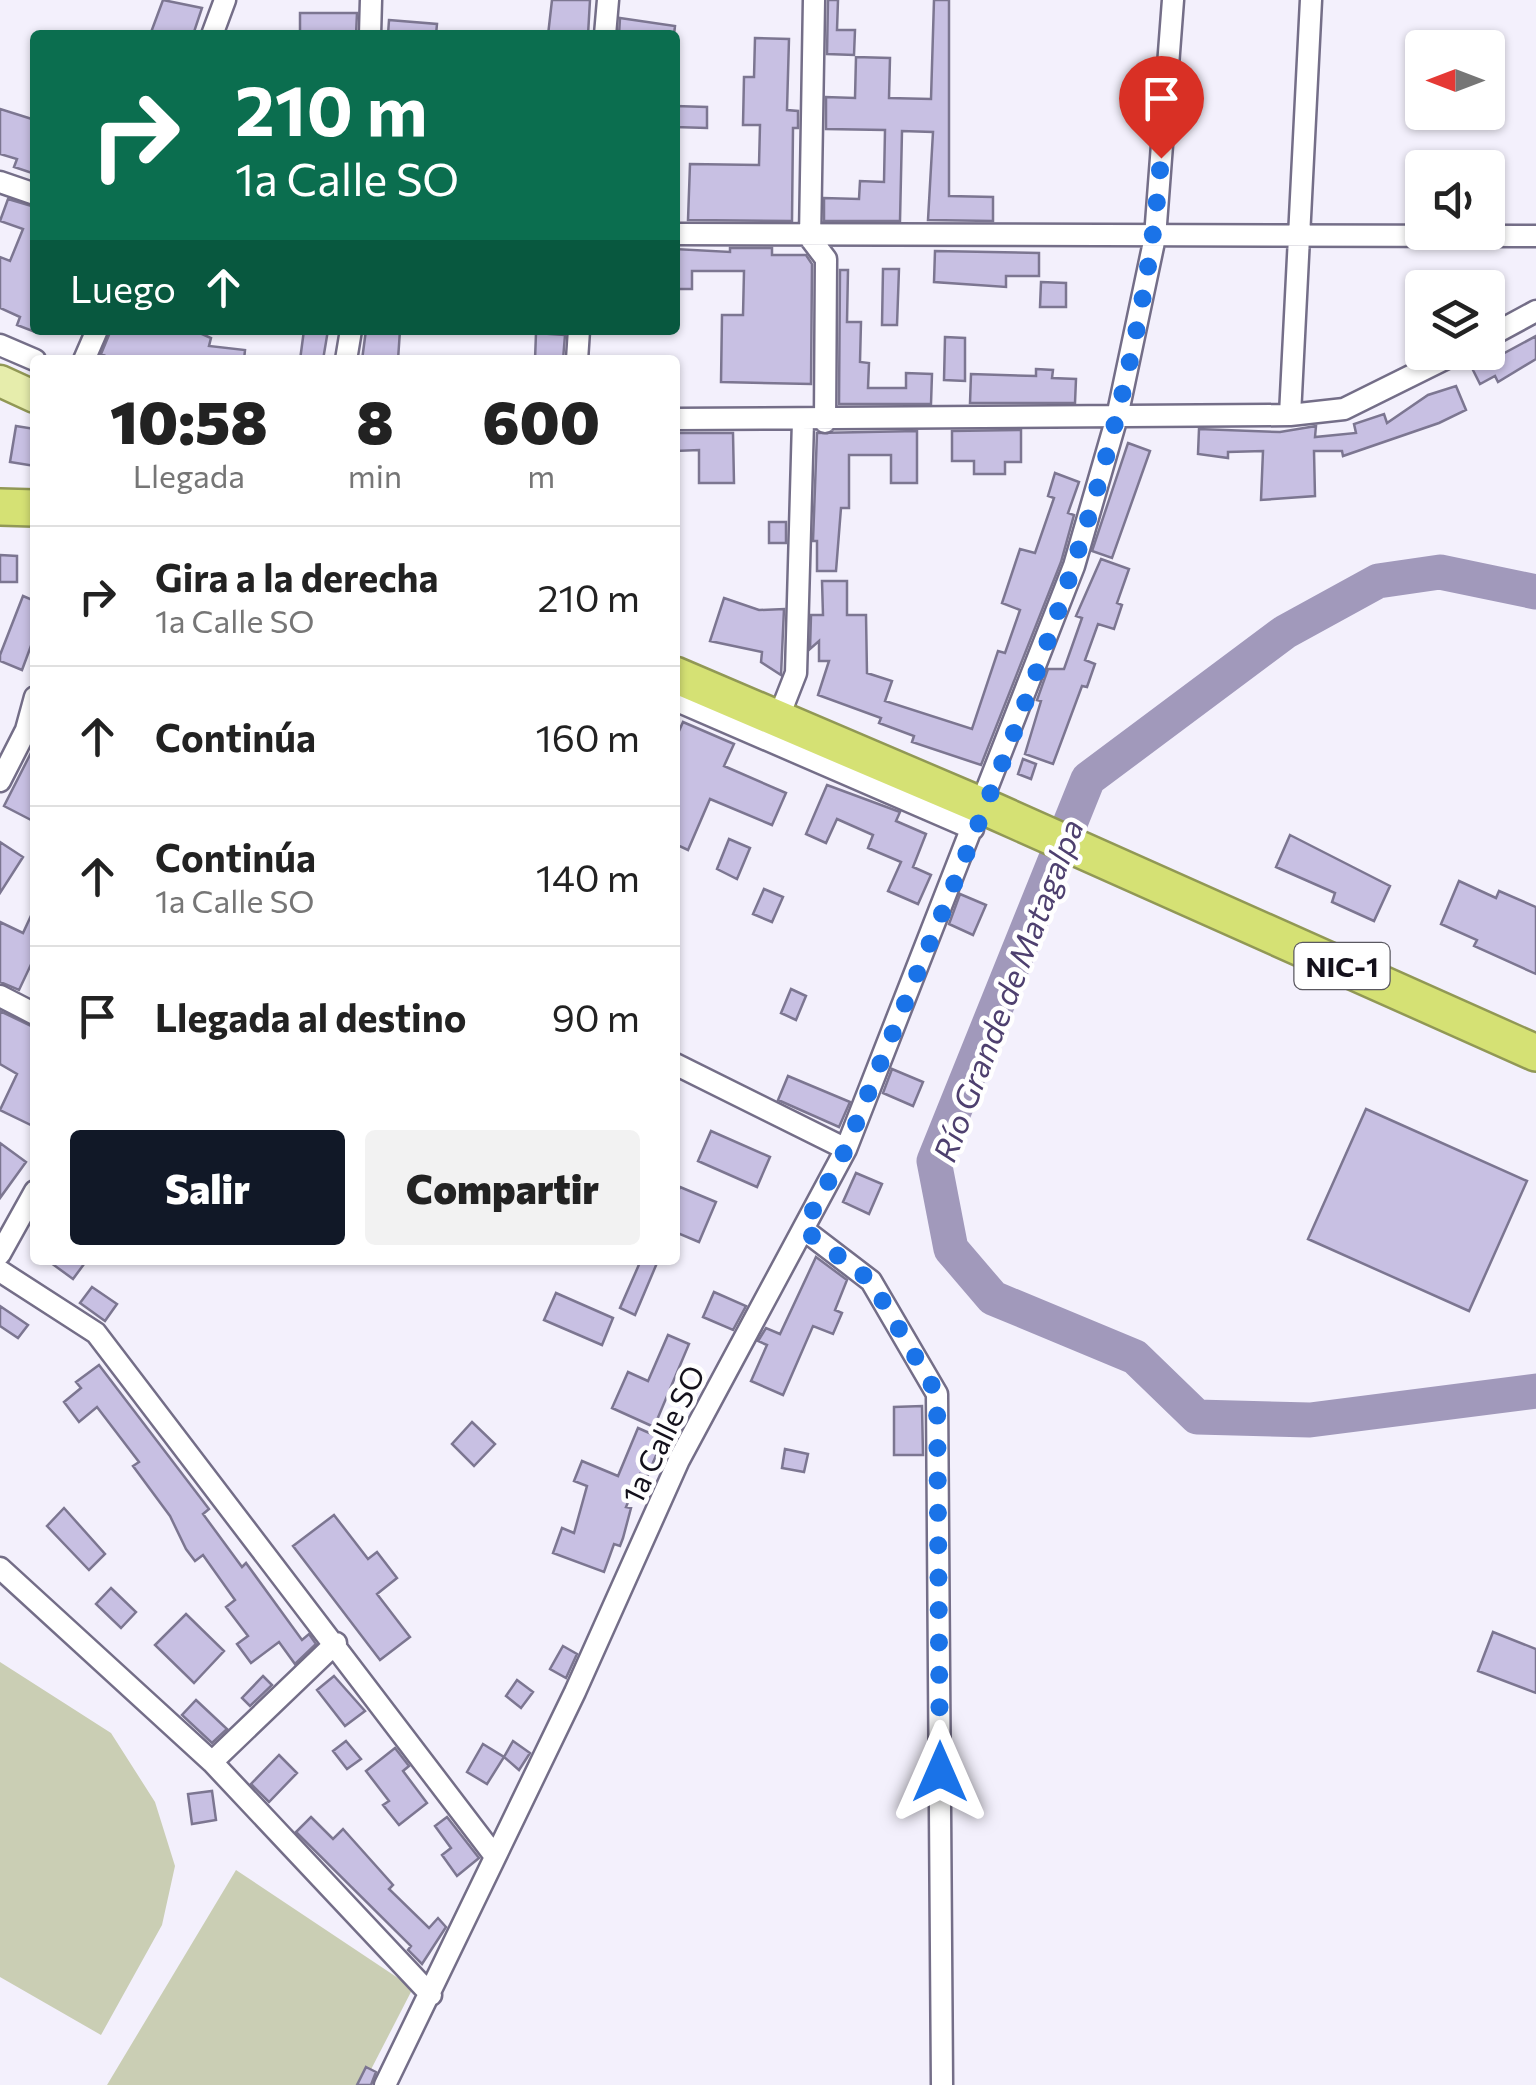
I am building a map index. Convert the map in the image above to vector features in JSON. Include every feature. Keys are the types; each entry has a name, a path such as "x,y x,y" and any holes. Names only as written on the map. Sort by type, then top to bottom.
{"highway":[{"path":"0,507 30,508"},
{"name":"NIC-1","path":"680,677 778,718 986,817 1148,879 1536,1053"}],"main road":[{"path":"0,381 30,395"}],"street":[{"path":"214,30 225,0"},
{"path":"370,30 371,0"},
{"path":"605,30 608,0"},
{"path":"814,0 810,238 826,259 825,422"},
{"path":"1117,417 1155,236 1173,0"},
{"path":"1290,416 1311,0"},
{"path":"0,182 30,192"},
{"path":"680,234 810,238 1536,236"},
{"path":"1505,328 1536,311"},
{"path":"0,345 30,358"},
{"path":"680,420 1290,416 1344,409 1422,370"},
{"name":"1a Calle SO","path":"385,2085 432,1995 494,1855 575,1692 679,1460 846,1149 986,817 1074,566 1117,417"},
{"path":"778,718 796,673 803,421"},
{"path":"680,702 986,817"},
{"path":"0,780 30,732"},
{"path":"0,996 30,1011"},
{"path":"680,1066 846,1149"},
{"path":"0,1254 30,1200"},
{"path":"803,1229 871,1281 937,1394 942,2085"},
{"path":"0,1270 96,1333 336,1642 494,1855"},
{"path":"0,1568 212,1762 432,1995"},
{"path":"212,1762 336,1642"}],"green space":[{"path":"0,1662 111,1733 155,1802 175,1866 162,1925 101,2035 0,1977"},
{"path":"236,1870 413,1988 363,2085 107,2085"}],"building":[{"path":"163,0 202,8 195,30 152,30"},
{"path":"552,0 590,0 588,30 549,30"},
{"path":"828,0 838,0 837,30 855,30 854,55 827,54"},
{"path":"934,0 949,0 949,196 993,197 993,221 928,220 933,132 902,131 900,221 824,221 824,198 859,199 860,181 884,182 885,130 826,129 826,97 855,98 856,57 890,58 889,98 931,99"},
{"path":"300,13 357,13 356,30 300,30"},
{"path":"620,18 675,26 675,30 619,30"},
{"path":"389,20 437,24 436,30 388,30"},
{"path":"755,38 789,39 787,110 798,111 798,128 793,128 792,221 688,220 690,164 759,165 760,125 743,125 744,77 754,77"},
{"path":"680,106 707,107 707,128 680,127"},
{"path":"0,109 30,118 30,172 14,167 17,159 0,154"},
{"path":"8,199 30,206 30,330 17,325 20,317 0,308 0,257 10,261 23,229 0,221"},
{"path":"730,248 772,248 772,255 806,255 812,264 811,384 721,382 722,315 743,315 744,271 692,271 692,289 680,289 680,249 730,252"},
{"path":"935,251 1039,253 1039,276 1006,276 1006,287 934,282"},
{"path":"883,269 899,269 897,325 882,325"},
{"path":"840,270 848,270 847,322 861,322 860,362 869,363 868,388 906,388 906,373 932,374 931,404 839,404"},
{"path":"1041,282 1066,283 1066,307 1040,307"},
{"path":"109,335 204,335 211,338 209,346 245,350 244,355 101,354"},
{"path":"303,335 327,335 324,355 301,355"},
{"path":"365,335 400,335 398,355 363,355"},
{"path":"536,335 565,335 563,355 535,355"},
{"path":"1536,336 1536,359 1498,382 1495,376 1480,384 1473,370 1505,370 1505,353"},
{"path":"945,337 965,338 965,381 944,380"},
{"path":"1036,369 1053,370 1052,378 1076,379 1075,403 970,403 971,374 1036,376"},
{"path":"1456,386 1466,410 1439,423 1343,456 1342,451 1314,451 1315,496 1261,500 1263,451 1228,452 1228,458 1198,454 1199,429 1280,432 1316,426 1315,437 1356,433 1354,424 1384,414 1387,423 1428,395"},
{"path":"16,426 30,428 30,465 10,462"},
{"path":"1021,430 1021,462 1005,462 1005,474 974,474 974,461 952,461 952,431"},
{"path":"917,431 917,483 891,483 891,455 849,455 849,508 841,508 836,571 817,571 817,541 813,541 817,433"},
{"path":"680,433 733,433 734,483 699,483 699,450 680,451"},
{"path":"1128,443 1150,451 1112,558 1092,551"},
{"path":"1055,473 1079,482 1068,513 1074,515 1061,562 981,765 912,742 914,736 879,723 881,718 818,695 829,661 819,661 819,641 810,649 811,615 823,615 822,581 847,581 847,615 866,615 867,673 892,681 885,701 972,729 998,651 1005,653 1020,610 1002,603 1020,549 1035,553 1054,498 1048,496"},
{"path":"769,522 786,522 786,543 769,543"},
{"path":"0,555 17,556 17,582 0,582"},
{"path":"1101,559 1129,569 1117,603 1122,605 1114,629 1098,624 1085,660 1095,664 1087,687 1082,686 1053,764 1025,754 1041,701 1037,700 1048,669 1064,669 1082,618 1076,616"},
{"path":"23,596 30,599 30,648 22,670 0,661"},
{"path":"724,598 759,610 784,609 781,675 761,662 762,652 710,641"},
{"path":"683,722 734,744 724,766 786,793 772,825 710,799 688,850 680,846"},
{"path":"30,755 30,819 4,806"},
{"path":"1023,759 1036,764 1031,779 1018,774"},
{"path":"827,785 900,812 896,821 926,834 913,867 931,875 918,904 888,891 901,862 868,848 873,835 837,819 826,843 806,834"},
{"path":"1290,835 1390,886 1374,921 1332,902 1335,893 1276,867"},
{"path":"729,839 750,848 737,879 717,869"},
{"path":"0,842 23,857 0,893"},
{"path":"1459,881 1496,898 1499,891 1536,907 1536,974 1474,946 1477,940 1441,924"},
{"path":"764,889 783,897 772,922 753,914"},
{"path":"960,894 986,905 973,935 949,924"},
{"path":"30,918 30,967 19,990 0,982 0,922 23,933"},
{"path":"791,989 806,996 796,1020 781,1013"},
{"path":"0,1011 30,1026 30,1125 0,1110 17,1074 0,1064"},
{"path":"892,1069 923,1082 913,1106 883,1093"},
{"path":"788,1076 850,1102 839,1127 778,1100"},
{"path":"1366,1109 1527,1181 1469,1311 1308,1239"},
{"path":"711,1131 770,1157 757,1187 698,1161"},
{"path":"0,1143 26,1162 0,1198"},
{"path":"856,1173 882,1184 869,1214 843,1202"},
{"path":"680,1187 716,1202 699,1242 680,1234"},
{"path":"816,1257 847,1280 835,1310 842,1313 833,1334 813,1326 783,1395 751,1381 767,1345 758,1341 766,1328 780,1334"},
{"path":"54,1265 83,1265 73,1279"},
{"path":"639,1265 656,1265 635,1315 620,1308"},
{"path":"92,1287 117,1304 105,1321 80,1303"},
{"path":"714,1292 746,1306 733,1330 703,1317"},
{"path":"556,1293 613,1318 602,1345 544,1320"},
{"path":"0,1306 28,1325 18,1338 0,1326"},
{"path":"668,1335 689,1344 654,1427 612,1408 628,1372 648,1381"},
{"path":"99,1365 209,1509 203,1514 242,1567 246,1563 302,1640 309,1634 316,1644 295,1664 279,1642 251,1663 237,1644 248,1636 226,1607 235,1600 203,1555 195,1561 186,1549 170,1516 133,1466 139,1462 97,1407 79,1422 64,1402 81,1388 76,1382"},
{"path":"922,1406 923,1455 894,1455 894,1407"},
{"path":"472,1422 495,1444 474,1466 452,1444"},
{"path":"638,1428 663,1439 647,1477 640,1474 626,1507 631,1508 623,1538 620,1546 614,1544 604,1572 553,1553 562,1528 574,1533 587,1486 574,1481 582,1461 618,1476"},
{"path":"785,1449 808,1454 804,1472 782,1468"},
{"path":"64,1508 105,1554 89,1570 47,1526"},
{"path":"334,1515 368,1559 377,1552 397,1578 377,1594 410,1637 380,1660 293,1546"},
{"path":"111,1588 136,1612 121,1628 96,1604"},
{"path":"186,1614 224,1651 194,1683 155,1645"},
{"path":"1493,1632 1536,1649 1536,1693 1478,1671"},
{"path":"563,1646 577,1654 566,1678 550,1669"},
{"path":"263,1676 272,1685 250,1706 242,1698"},
{"path":"334,1676 365,1711 345,1726 317,1690"},
{"path":"517,1680 533,1692 521,1708 506,1696"},
{"path":"196,1700 227,1729 212,1743 182,1715"},
{"path":"346,1741 361,1759 347,1769 333,1751"},
{"path":"513,1741 530,1753 519,1770 504,1757"},
{"path":"483,1744 504,1757 487,1784 467,1772"},
{"path":"395,1748 409,1766 403,1771 427,1803 399,1825 383,1805 389,1801 366,1771"},
{"path":"279,1755 297,1773 269,1802 251,1784"},
{"path":"212,1791 216,1820 192,1824 188,1794"},
{"path":"311,1817 333,1839 343,1829 393,1885 389,1889 429,1928 438,1918 446,1927 422,1964 408,1950 411,1946 296,1832"},
{"path":"447,1817 479,1858 457,1876 442,1855 451,1848 435,1826"},
{"path":"366,2067 376,2072 371,2085 357,2085"}],"waterway":[{"name":"Río Grande de Matagalpa","path":"1536,592 1440,572 1378,581 1285,632 1088,779 934,1161 951,1249 993,1298 1135,1357 1197,1417 1310,1420 1536,1391"}],"route":[{"path":"940,1772 937,1394 871,1281 803,1229 846,1149 1074,566 1117,417 1155,236 1161,158"}]}
